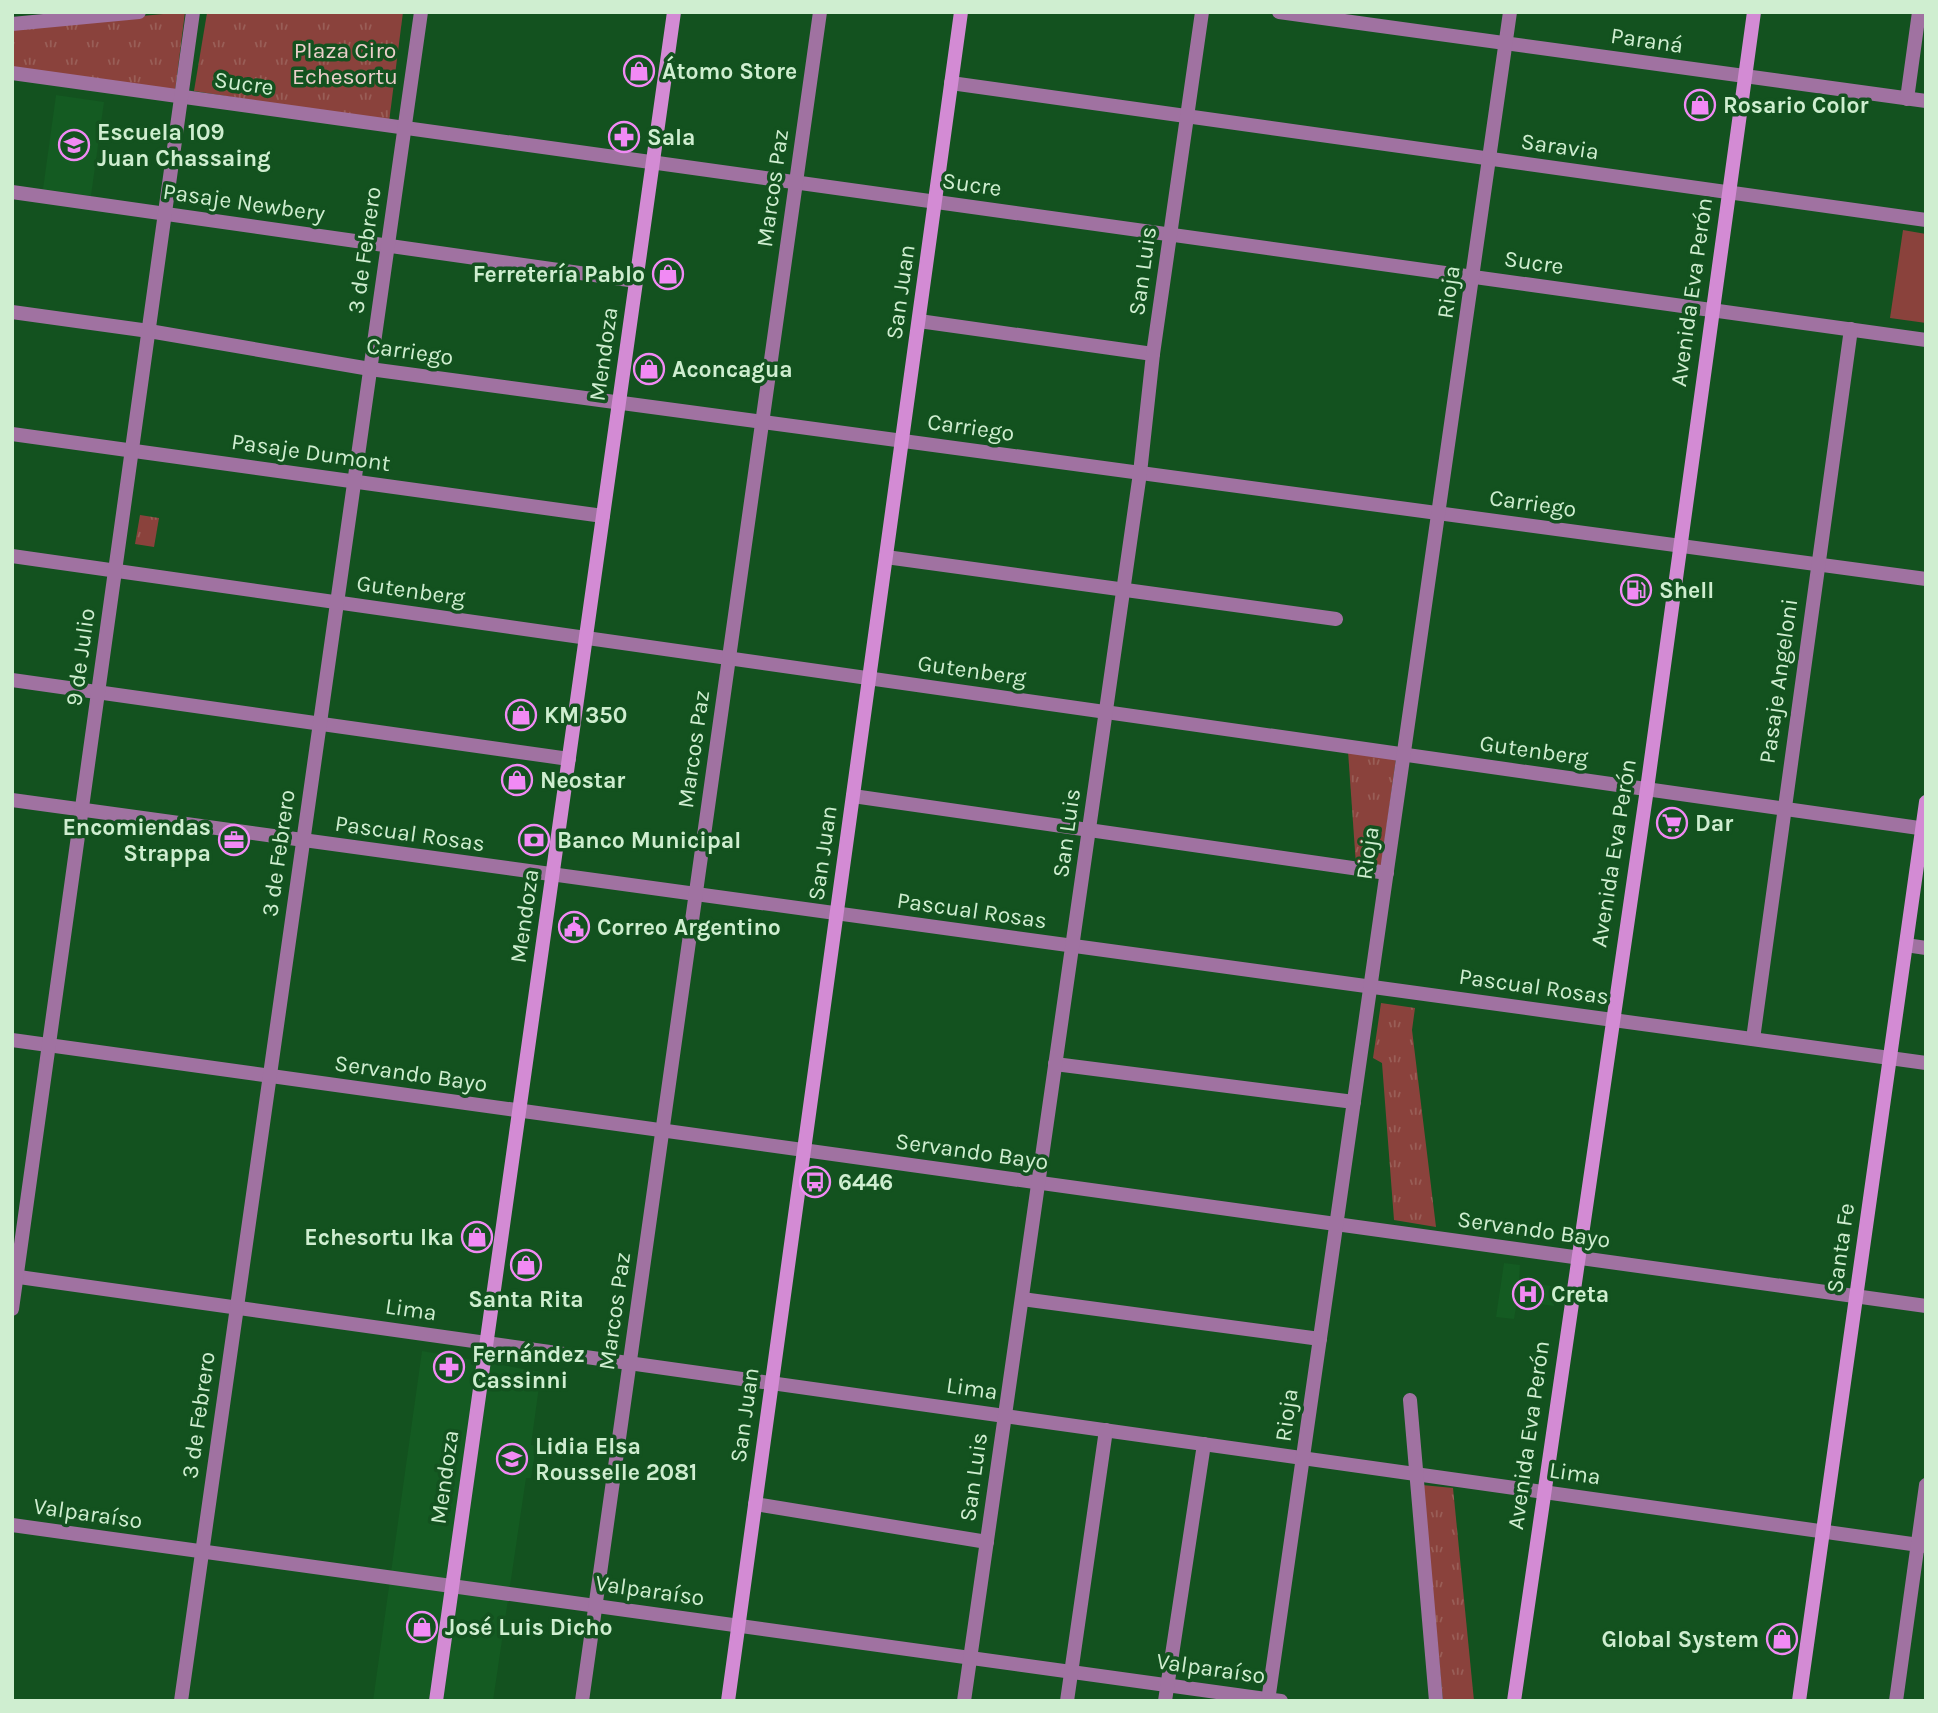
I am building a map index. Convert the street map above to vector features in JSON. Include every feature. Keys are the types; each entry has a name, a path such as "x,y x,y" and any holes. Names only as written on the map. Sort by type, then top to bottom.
{"main road":[{"name":"Mendoza","path":"436,1701 674,12"},
{"name":"San Juan","path":"728,1701 961,12"},
{"name":"Avenida Eva Perón","path":"1514,1701 1542,1492 1647,789 1678,546 1754,12"},
{"name":"Santa Fe","path":"1799,1701 1926,802"}],"street":[{"path":"12,24 139,12"},
{"name":"9 de Julio","path":"12,1308 14,1277 49,1045 193,12"},
{"name":"3 de Febrero","path":"181,1701 421,12"},
{"name":"Marcos Paz","path":"582,1701 820,12"},
{"name":"San Luis","path":"964,1701 1140,473 1153,354 1202,12"},
{"name":"Paraná","path":"1279,12 1926,101"},
{"name":"Rioja","path":"1273,1700 1303,1458 1510,12"},
{"path":"1907,99 1919,12"},
{"name":"Sucre","path":"12,74 1926,340"},
{"name":"Saravia","path":"951,83 1926,220"},
{"name":"Pasaje Newbery","path":"12,192 636,281"},
{"name":"Carriego","path":"12,312 149,331 370,369 1926,579"},
{"path":"919,321 1153,354"},
{"name":"Pasaje Angeloni","path":"1752,1039 1851,329"},
{"name":"Pasaje Dumont","path":"12,434 603,516"},
{"name":"Gutenberg","path":"12,556 1924,829"},
{"path":"886,557 1336,619"},
{"path":"12,680 569,759"},
{"path":"853,796 1387,873"},
{"name":"Pascual Rosas","path":"12,800 1926,1063"},
{"path":"1906,945 1926,948"},
{"name":"Servando Bayo","path":"12,1040 1926,1306"},
{"path":"1055,1064 1354,1102"},
{"name":"Lima","path":"14,1277 1922,1545"},
{"path":"1022,1300 1320,1339"},
{"path":"1410,1400 1436,1701"},
{"path":"1067,1701 1106,1430"},
{"path":"1165,1701 1204,1444"},
{"path":"1896,1701 1922,1545 1926,1485"},
{"path":"755,1504 987,1542"},
{"name":"Valparaíso","path":"12,1525 1273,1700"}],"shaded area":[{"name":"Escuela 109 Juan Chassaing","path":"56,95 104,102 91,196 43,189"},
{"name":"Creta","path":"1504,1263 1520,1265 1519,1281 1557,1287 1554,1306 1517,1301 1514,1319 1496,1317"},
{"path":"422,1351 541,1372 531,1445 536,1446 531,1478 526,1478 493,1701 373,1701"}],"green space":[{"path":"185,12 175,91 12,70 12,28"},
{"name":"Plaza Ciro Echesortu","path":"403,12 389,122 194,91 207,13"},
{"path":"1903,230 1926,234 1926,323 1890,318"},
{"path":"140,515 159,518 154,547 135,544"},
{"path":"1348,751 1396,758 1381,868 1356,865"},
{"path":"1381,1003 1415,1008 1412,1030 1436,1227 1394,1220 1382,1063 1373,1058"},
{"path":"1422,1485 1453,1488 1474,1701 1443,1701"}],"place":[{"name":"Átomo Store","path":"639,71"},
{"name":"Rosario Color","path":"1700,105"},
{"name":"Sala","path":"624,137"},
{"name":"Escuela 109 Juan Chassaing","path":"74,145"},
{"name":"Ferretería Pablo","path":"668,274"},
{"name":"Aconcagua","path":"649,369"},
{"name":"Shell","path":"1636,590"},
{"name":"KM 350","path":"521,715"},
{"name":"Neostar","path":"517,780"},
{"name":"Dar","path":"1672,823"},
{"name":"Encomiendas Strappa","path":"234,840"},
{"name":"Banco Municipal","path":"534,840"},
{"name":"Correo Argentino","path":"574,927"},
{"name":"6446","path":"815,1182"},
{"name":"Echesortu Ika","path":"477,1237"},
{"name":"Santa Rita","path":"526,1265"},
{"name":"Creta","path":"1528,1294"},
{"name":"Fernández Cassinni","path":"449,1367"},
{"name":"Lidia Elsa Rousselle 2081","path":"512,1459"},
{"name":"José Luis Dicho","path":"422,1627"},
{"name":"Global System","path":"1782,1639"}]}
